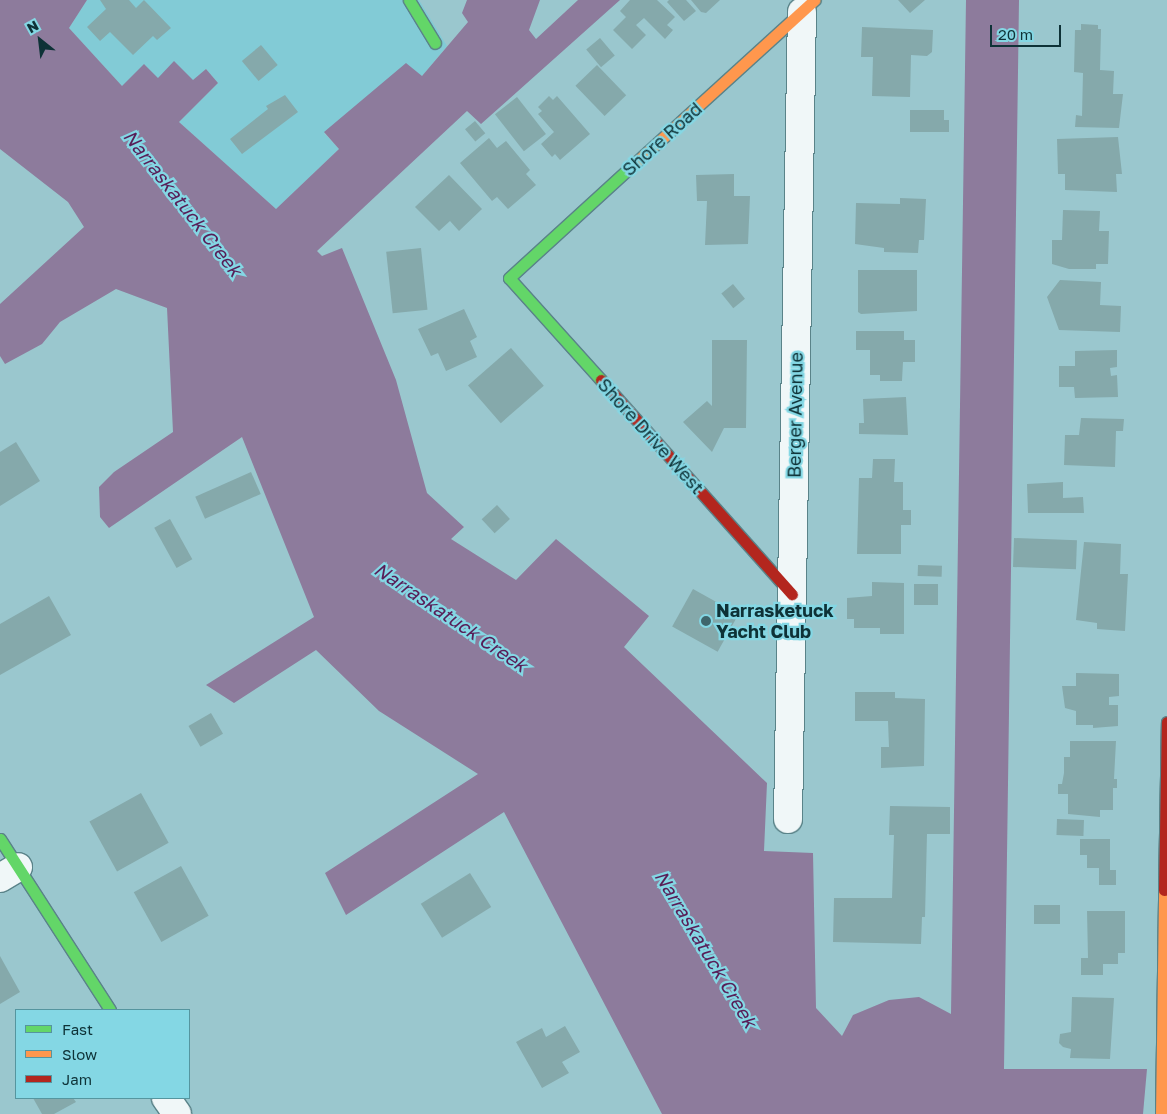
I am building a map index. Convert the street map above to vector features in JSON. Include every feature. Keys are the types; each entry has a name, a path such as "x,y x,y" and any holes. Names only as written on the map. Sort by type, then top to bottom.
{"street":[{"path":"409,0 435,43"},
{"name":"Shore Road","path":"509,278 808,6"},
{"name":"Berger Avenue","path":"788,819 792,594 808,6"},
{"name":"Shore Drive West","path":"509,278 792,594"},
{"path":"1162,1114 1167,722"},
{"path":"0,839 9,873 109,1009"},
{"path":"167,1099 177,1114"}],"shaded area":[{"path":"87,0 419,0 447,46 422,76 324,133 339,149 276,209 179,122 218,83 206,69 193,81 158,79 122,86 69,28"}],"water":[{"name":"Narraskatuck Creek","path":"0,0 87,0 69,28 122,86 144,64 158,78 174,61 193,80 206,69 218,83 179,122 276,209 339,149 324,132 406,63 422,76 468,22 462,13 467,0 540,0 529,30 536,39 578,0 620,0 481,124 467,111 317,251 322,256 342,248 396,380 427,493 464,527 451,539 516,580 556,539 649,616 624,647 767,783 764,851 813,853 816,1008 842,1036 853,1015 889,1000 919,997 951,1014 966,0 1019,0 1004,1069 1147,1069 1143,1114 662,1114 504,812 346,915 325,873 478,774 379,711 316,650 234,703 206,685 314,617 242,437 109,528 100,517 99,487 114,472 173,432 167,308 116,289 60,322 42,344 5,364 0,356 0,304 84,227 68,202 0,149"}],"building":[{"path":"100,0 129,0 136,8 144,0 171,28 157,40 153,36 133,55 110,32 100,41 87,27 106,9"},
{"path":"630,0 657,0 675,17 667,25 673,30 665,39 644,18 636,25 646,35 632,49 613,30 626,17 620,11"},
{"path":"669,0 686,0 696,11 684,21 667,2"},
{"path":"691,0 720,0 706,13 701,12"},
{"path":"898,0 925,0 910,13"},
{"path":"1081,24 1098,25 1098,29 1101,29 1100,70 1114,71 1113,94 1123,94 1119,128 1075,127 1076,115 1082,116 1083,73 1074,72 1075,30 1081,30"},
{"path":"862,27 933,30 932,52 927,56 911,55 910,97 872,96 873,57 861,57"},
{"path":"600,38 615,56 601,67 586,50"},
{"path":"261,45 278,65 259,81 242,61"},
{"path":"597,65 626,95 605,116 575,86"},
{"path":"285,95 298,112 242,154 230,139 268,109 266,106"},
{"path":"549,96 553,100 557,96 590,134 560,160 555,154 552,157 541,144 554,132 538,114 542,111 538,107"},
{"path":"517,97 546,134 524,151 495,114"},
{"path":"910,110 944,110 944,120 949,120 949,132 910,132"},
{"path":"475,121 485,133 475,142 465,129"},
{"path":"1118,137 1122,174 1116,174 1117,192 1065,190 1065,174 1058,174 1057,139"},
{"path":"489,138 497,148 506,141 530,170 526,174 536,185 508,209 497,197 492,201 460,163"},
{"path":"734,174 734,196 750,196 748,244 705,245 707,201 697,201 696,175"},
{"path":"449,175 482,209 459,231 450,221 439,231 415,207"},
{"path":"900,198 926,199 924,240 919,240 918,253 884,252 884,248 855,244 856,203 900,204"},
{"path":"1063,210 1100,211 1099,231 1109,231 1108,264 1096,264 1096,269 1069,269 1052,264 1052,240 1062,240"},
{"path":"421,248 427,310 393,313 386,252"},
{"path":"858,270 917,270 917,311 861,314 858,312"},
{"path":"1060,280 1101,282 1100,305 1121,306 1120,332 1059,330 1047,297"},
{"path":"733,284 745,299 733,308 721,293"},
{"path":"464,309 477,337 470,341 477,357 446,371 438,353 431,356 418,329"},
{"path":"856,331 904,331 904,340 915,340 915,362 903,362 902,381 880,381 880,375 870,375 870,350 856,350"},
{"path":"712,340 747,340 746,428 724,428 712,452 683,422 707,401 712,406"},
{"path":"511,348 544,386 501,423 468,385"},
{"path":"1117,350 1117,367 1110,368 1111,376 1117,375 1118,397 1075,398 1074,387 1059,387 1059,366 1075,366 1075,351"},
{"path":"906,397 908,435 859,434 859,423 864,423 863,399"},
{"path":"1081,418 1124,419 1123,431 1116,431 1115,467 1064,465 1065,435 1079,435"},
{"path":"16,442 40,481 0,506 0,452"},
{"path":"873,459 895,459 894,482 903,482 903,510 911,510 911,525 901,525 901,554 857,554 859,478 872,478"},
{"path":"251,472 261,494 205,519 195,497"},
{"path":"1063,482 1063,498 1083,497 1084,513 1028,513 1027,484"},
{"path":"497,505 510,519 495,533 482,519"},
{"path":"170,519 192,559 177,568 154,528"},
{"path":"1014,538 1077,540 1076,569 1013,567"},
{"path":"1084,542 1121,544 1120,574 1128,574 1125,631 1097,629 1097,623 1076,620"},
{"path":"918,565 942,566 942,577 918,576"},
{"path":"872,582 904,583 904,634 880,634 880,628 854,628 854,619 847,619 847,598 872,596"},
{"path":"914,584 938,584 938,605 914,605"},
{"name":"Narrasketuck Yacht Club","path":"693,589 738,614 718,652 672,627"},
{"path":"49,596 71,635 0,675 0,624"},
{"path":"1076,673 1119,674 1119,696 1109,697 1109,705 1118,705 1118,726 1093,728 1093,725 1076,725 1076,711 1065,708 1062,686 1076,686"},
{"path":"855,692 895,692 895,698 925,699 924,766 881,768 881,747 889,747 888,721 855,721"},
{"path":"211,713 223,734 200,747 188,726"},
{"path":"1070,741 1116,741 1114,779 1117,779 1117,788 1113,788 1113,810 1100,810 1100,817 1068,814 1068,794 1058,794 1058,784 1062,784 1064,773 1064,757 1070,757"},
{"path":"141,793 169,843 117,871 89,822"},
{"path":"890,806 950,807 950,834 927,834 925,917 922,917 921,944 833,942 834,898 892,898 894,835 889,835"},
{"path":"1057,819 1084,820 1083,836 1056,835"},
{"path":"1080,839 1110,839 1110,870 1116,870 1116,885 1099,885 1099,868 1087,868 1087,855 1080,855"},
{"path":"181,866 209,916 161,942 134,892"},
{"path":"470,873 491,907 442,938 421,904"},
{"path":"1034,905 1060,905 1060,924 1034,924"},
{"path":"1087,911 1125,911 1125,953 1118,953 1118,964 1103,964 1103,975 1081,975 1081,958 1088,958"},
{"path":"0,956 20,992 0,1004"},
{"path":"1072,997 1114,998 1110,1059 1070,1058 1071,1049 1063,1047 1059,1043 1060,1034 1071,1032"},
{"path":"565,1026 580,1052 562,1062 569,1073 542,1088 516,1042 542,1028 546,1037"},
{"path":"34,1099 74,1099 76,1102 54,1114 42,1114"}],"traffic: fast":[{"path":"409,0 435,43"},
{"path":"601,380 509,278 634,164"},
{"path":"0,839 109,1009"}],"traffic: slow":[{"path":"634,164 814,0"},
{"path":"1161,1114 1164,890"}],"traffic: jam":[{"path":"601,380 792,594"},
{"path":"1164,890 1167,722"}],"place":[{"name":"Narrasketuck Yacht Club","path":"706,621"}]}
